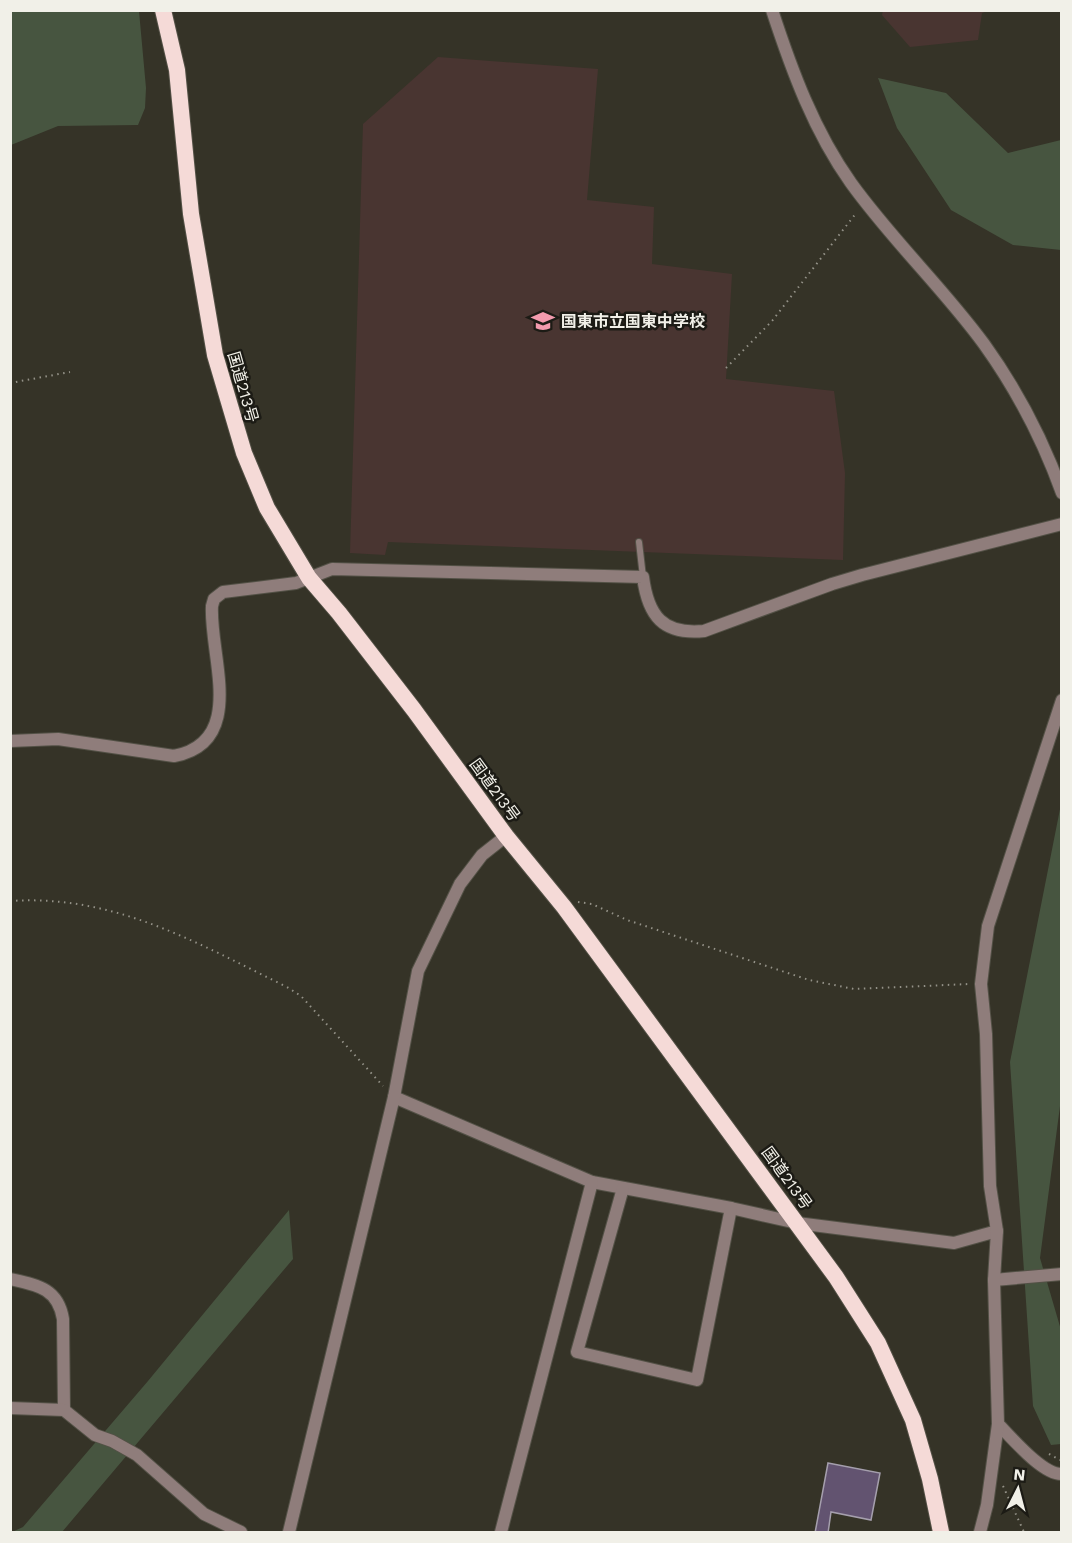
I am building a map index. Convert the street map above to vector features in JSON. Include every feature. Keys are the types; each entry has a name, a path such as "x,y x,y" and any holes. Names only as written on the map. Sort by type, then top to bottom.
{"highway":[{"name":"国道213号","path":"163,10 177,70 191,214 215,355 243,453 267,508 309,579 339,613 414,710 506,836 564,907 797,1223 861,1316 893,1373 923,1451 938,1510 941,1533"}],"street":[{"path":"772,10 794,74 834,157 865,201 984,344 1032,422 1062,493"},
{"path":"10,741 58,739 166,756 183,755 205,740 218,719 220,688 212,615 214,599 218,594 229,590 296,583 332,568 643,577 648,601 659,621 675,630 705,631 862,575 1062,524"},
{"path":"980,1533 994,1466 998,1424 993,1280 997,1230 990,1186 986,1034 981,984 988,926 1062,700"},
{"path":"289,1533 394,1097 418,971 460,884 482,855 506,836"},
{"path":"394,1097 592,1182 797,1223 954,1243 997,1230"},
{"path":"501,1533 592,1182"},
{"path":"623,1188 578,1352 697,1380 731,1208"},
{"path":"993,1280 1062,1274"},
{"path":"10,1279 42,1287 54,1296 60,1307 63,1319 64,1410"},
{"path":"10,1408 64,1410 95,1435 112,1441 137,1455 204,1514 241,1533"},
{"path":"998,1424 1027,1453 1054,1474 1062,1474"}],"lane":[{"path":"639,542 643,577"}],"path":[{"path":"726,368 772,321 865,201"},
{"path":"10,383 70,372"},
{"path":"10,901 60,901 116,911 185,936 287,987 302,996 394,1097"},
{"path":"564,907 577,902 592,904 627,920 809,980 854,989 981,984"},
{"path":"994,1466 1024,1533"}],"shaded area":[{"path":"883,10 988,11 982,13 978,40 910,47 882,15"},
{"name":"国東市立国東中学校","path":"438,57 598,69 587,200 654,207 652,264 732,274 726,379 834,391 845,473 843,560 388,542 385,555 350,553 363,124"}],"green space":[{"path":"11,10 139,11 146,88 145,108 138,125 58,126 11,145"},
{"path":"878,78 946,93 1008,153 1061,140 1061,250 1013,245 951,210 897,128"},
{"path":"1061,804 1062,1091 1040,1258 1061,1330 1061,1444 1051,1445 1033,1406 1010,1062"},
{"path":"289,1210 293,1259 62,1532 12,1532 23,1527 148,1381"}],"building":[{"path":"828,1463 880,1473 871,1520 831,1512 828,1533 815,1533"}],"place":[{"name":"国東市立国東中学校","path":"543,321"}]}
